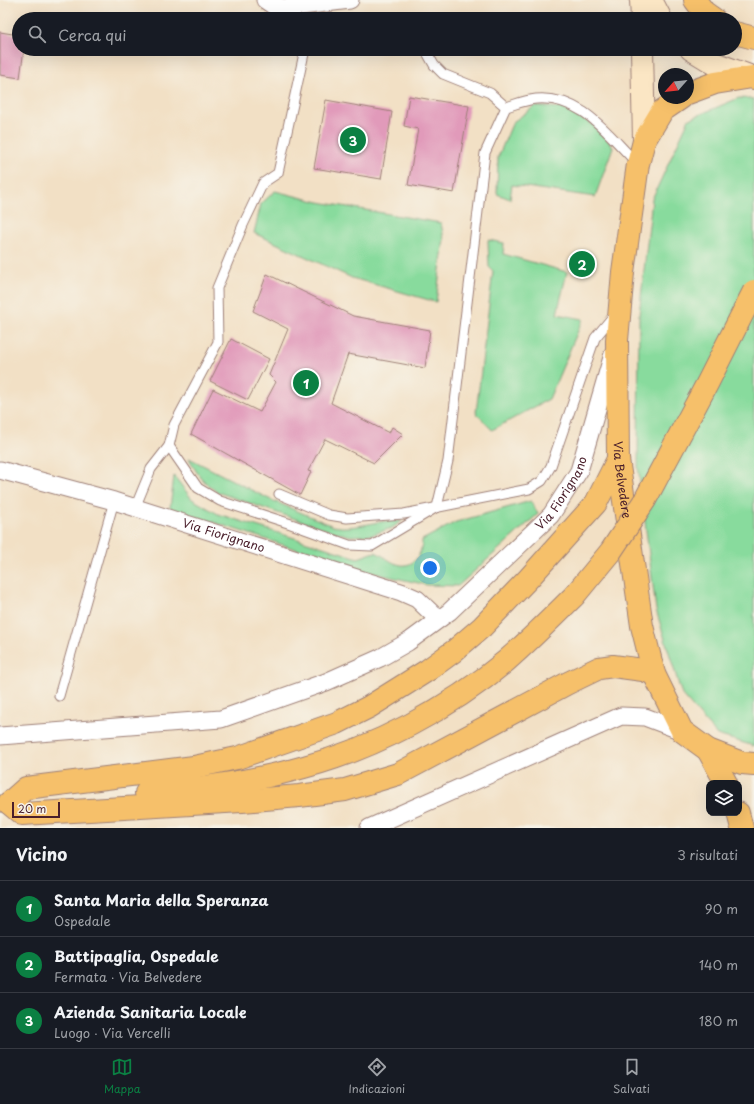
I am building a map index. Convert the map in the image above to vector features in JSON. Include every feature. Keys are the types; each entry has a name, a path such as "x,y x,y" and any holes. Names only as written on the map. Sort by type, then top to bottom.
{"main road":[{"path":"641,0 642,12"},
{"path":"652,0 658,12"},
{"path":"696,0 704,12"},
{"path":"742,35 754,38"},
{"name":"Via Belvedere","path":"642,56 644,141 638,164 632,200 617,340 618,459 642,626 654,674 682,731 708,750 742,763 754,764"},
{"path":"703,56 714,63 753,77"},
{"path":"694,91 715,83 753,77"},
{"name":"Via Belvedere","path":"644,141 662,111 672,104"},
{"path":"4,803 193,789 304,767 362,747 432,713 505,662 536,634 574,596 611,551 645,500 707,384 754,291"},
{"path":"4,803 26,788 194,767 237,758 337,723 369,707 428,670 454,651 482,627 529,578 596,503 618,459"},
{"path":"4,803 22,814 228,802 299,796 345,790 398,774 421,763 568,683 599,668 613,666 643,670 654,674"},
{"path":"708,750 724,780"},
{"path":"739,816 742,828"}],"street":[{"path":"265,0 274,6 284,8 350,0"},
{"path":"629,0 635,12"},
{"name":"Via Fiorignano","path":"0,470 114,501 401,592 417,599 444,615 551,514 579,471 617,340"},
{"path":"0,736 221,719 326,682 380,658 408,642 444,615"},
{"path":"369,828 621,716 645,717 682,731"}],"lane":[{"path":"135,508 151,469 169,446 174,425 218,342 217,288 243,224 263,183 278,173 304,56"},
{"path":"429,56 434,65 443,74 490,93 506,107"},
{"path":"506,107 536,99 563,102 580,108 607,130 638,164"},
{"path":"169,446 198,488 220,501 349,545 372,546 437,507 448,461 485,153 506,107"},
{"path":"279,494 329,515 347,518 404,514 529,489 542,480 551,466 595,338 620,308"},
{"path":"60,696 114,501"}],"green space":[{"path":"739,98 754,99 754,746 717,735 682,695 656,610 638,466 639,315 652,199 689,119"},
{"path":"535,106 562,108 598,127 613,147 595,197 512,185 510,199 497,194 498,157 513,122"},
{"path":"275,191 319,202 441,223 444,239 436,302 352,278 254,233 261,204"},
{"path":"488,240 504,243 503,254 567,272 557,314 583,319 549,399 492,430 476,413 493,271 489,267"},
{"path":"189,458 269,499 333,526 350,527 385,521 402,521 392,528 371,535 351,536 330,531 217,492 200,477"},
{"path":"174,476 192,499 218,514 358,558 375,552 394,563 403,565 408,565 416,559 421,550 422,540 456,522 531,501 538,514 458,586 427,585 360,570 170,508"}],"building":[{"path":"0,32 12,34 12,56 23,56 20,78 0,75"},
{"path":"409,96 469,106 454,193 408,185 418,129 404,126"},
{"path":"326,100 392,112 381,179 314,168"},
{"path":"267,274 353,316 430,330 425,368 348,354 331,403 389,433 392,427 403,434 374,463 325,439 308,471 311,472 300,495 191,434 213,389 260,412 276,382 269,375 288,329 253,311"},
{"path":"231,339 269,359 248,400 210,381"}],"place":[{"name":"Azienda Sanitaria Locale","path":"353,140"},
{"name":"Battipaglia, Ospedale","path":"582,264"},
{"name":"Santa Maria della Speranza","path":"306,383"}]}
